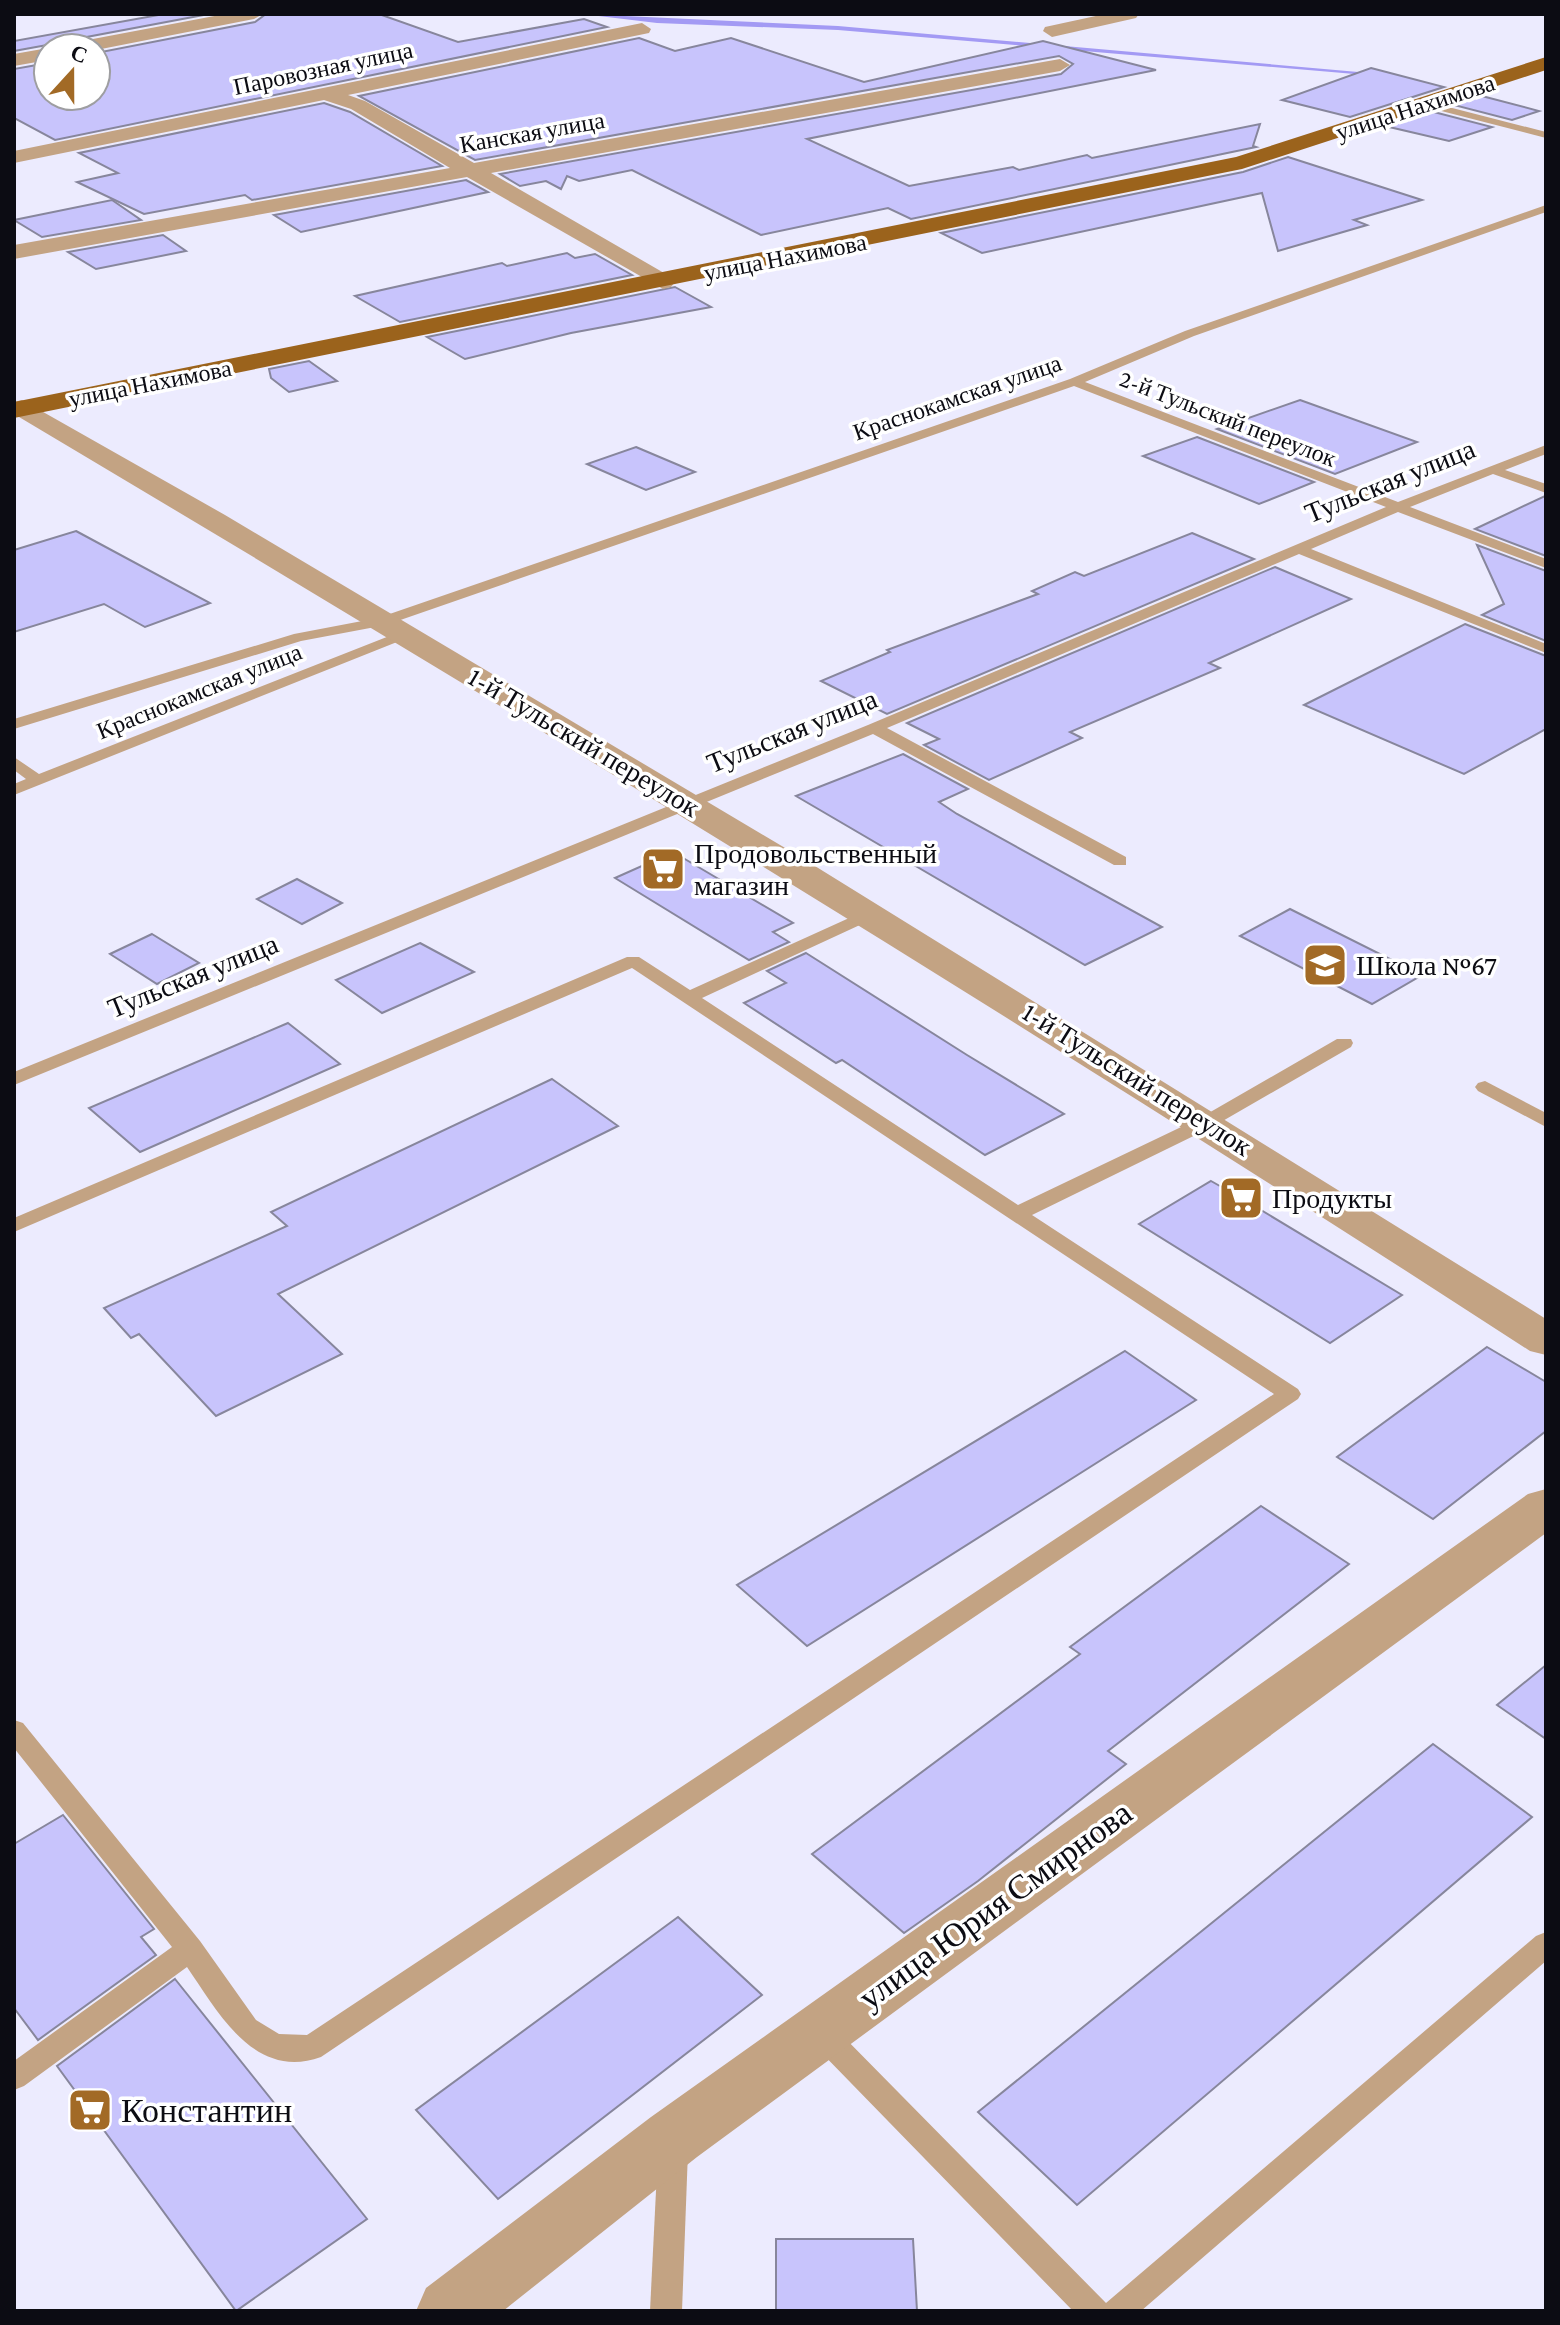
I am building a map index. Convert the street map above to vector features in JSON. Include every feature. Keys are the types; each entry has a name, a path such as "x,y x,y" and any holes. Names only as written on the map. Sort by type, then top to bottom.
{"main road":[{"name":"улица Нахимова","path":"18,409 663,282 1242,162 1546,63"}],"street":[{"path":"112,41 254,14"},
{"path":"1052,31 1130,14"},
{"name":"Паровозная улица","path":"14,157 642,29"},
{"name":"Канская улица","path":"14,252 1060,65"},
{"path":"326,94 358,105 663,282"},
{"name":"1-й Тульский переулок","path":"18,409 392,628 869,914 1207,1122 1546,1340"},
{"name":"улица Юрия Смирнова","path":"450,2311 674,2137 1546,1507"}],"lane":[{"path":"1425,104 1546,135"},
{"name":"Краснокамская улица","path":"14,790 392,628 1074,382 1130,356 1453,245 1546,208"},
{"name":"2-й Тульский переулок","path":"1074,382 1546,564"},
{"name":"Тульская улица","path":"14,1079 874,728 1398,507 1546,449"},
{"path":"1493,470 1546,489"},
{"path":"1299,549 1546,649"},
{"path":"14,724 299,637 392,628"},
{"path":"874,728 1120,861"},
{"path":"14,762 38,781"},
{"path":"688,998 869,914"},
{"path":"14,1226 633,961 1290,1394 311,2048 275,2046 246,2029 190,1949 14,1730"},
{"path":"1017,1214 1207,1122 1344,1043"},
{"path":"1485,1087 1546,1121"},
{"path":"1118,2311 1546,1944"},
{"path":"14,2077 190,1949"},
{"path":"820,2032 1094,2311"},
{"path":"666,2311 674,2137"}],"building":[{"path":"164,14 209,14 112,32 64,32"},
{"path":"266,14 379,14 458,42 584,19 607,27 55,140 14,118 14,69 32,66 32,112 112,112 112,50 255,22"},
{"path":"32,38 32,48 14,51 14,41"},
{"path":"639,38 675,51 731,38 864,82 1043,41 1156,70 807,139 909,186 1013,167 1019,170 1087,155 1092,158 1260,124 1253,146 1256,147 911,219 888,208 761,235 632,170 579,181 567,176 561,189 546,181 520,186 500,174 1061,74 1073,64 1059,56 475,160 359,96"},
{"path":"1371,68 1444,87 1350,117 1282,100"},
{"path":"1478,95 1539,111 1512,120 1450,104"},
{"path":"324,103 350,112 442,166 252,200 245,195 144,214 77,182 118,173 79,153"},
{"path":"1430,111 1492,127 1449,141 1385,126"},
{"path":"1288,157 1422,200 1354,220 1367,225 1278,251 1262,193 982,253 941,233 1243,172"},
{"path":"466,180 488,192 301,232 274,215"},
{"path":"112,200 141,220 42,237 14,220"},
{"path":"163,235 186,251 96,269 68,252"},
{"path":"567,253 575,258 595,254 632,275 400,322 355,296 502,263 507,266"},
{"path":"675,287 711,307 571,333 465,359 427,337"},
{"path":"309,361 337,381 289,392 271,378 269,369"},
{"path":"1300,400 1417,442 1335,474 1217,429"},
{"path":"1197,437 1314,482 1259,504 1143,456"},
{"path":"636,447 695,472 646,490 587,464"},
{"path":"1545,496 1546,556 1475,529"},
{"path":"76,531 210,603 145,627 104,604 14,632 14,550"},
{"path":"1192,533 1254,559 887,714 821,681 890,652 887,650 1038,594 1032,591 1075,572 1084,576"},
{"path":"1477,545 1546,571 1546,641 1482,615 1504,604"},
{"path":"1275,567 1351,599 1209,663 1220,668 1070,732 1082,738 989,780 924,745 939,739 907,723"},
{"path":"1465,624 1546,656 1546,729 1464,774 1304,705"},
{"path":"903,754 968,789 939,802 1162,927 1085,965 796,796"},
{"path":"673,852 793,923 773,932 789,942 749,960 615,878"},
{"path":"297,879 342,903 302,924 257,899"},
{"path":"1290,909 1422,975 1372,1004 1240,936"},
{"path":"152,934 199,963 157,984 110,954"},
{"path":"420,943 474,972 382,1013 336,980"},
{"path":"806,953 1064,1114 985,1155 842,1060 836,1063 744,1003 786,983 767,971"},
{"path":"288,1023 340,1064 140,1152 89,1108"},
{"path":"552,1079 618,1126 278,1294 342,1354 216,1416 139,1334 131,1338 104,1308 287,1226 271,1212"},
{"path":"1211,1181 1402,1295 1330,1343 1139,1224"},
{"path":"1487,1347 1546,1382 1546,1431 1433,1519 1337,1457"},
{"path":"1125,1351 1196,1400 807,1646 737,1585"},
{"path":"1261,1506 1349,1564 1108,1751 1126,1764 978,1881 904,1933 812,1854 1080,1654 1070,1647"},
{"path":"1546,1665 1546,1739 1497,1705"},
{"path":"1433,1744 1532,1817 1077,2205 978,2112"},
{"path":"63,1815 154,1929 141,1937 156,1955 38,2040 14,2008 14,1844"},
{"path":"678,1917 762,1995 498,2199 416,2110"},
{"path":"175,1979 367,2219 236,2311 57,2066"},
{"path":"776,2239 913,2239 917,2311 776,2311"}],"waterway":[{"path":"585,14 657,21 838,28 1378,74"}],"place":[{"name":"Продовольственный магазин","path":"663,869"},
{"name":"Школа №67","path":"1325,965"},
{"name":"Продукты","path":"1241,1198"},
{"name":"Константин","path":"90,2110"}]}
